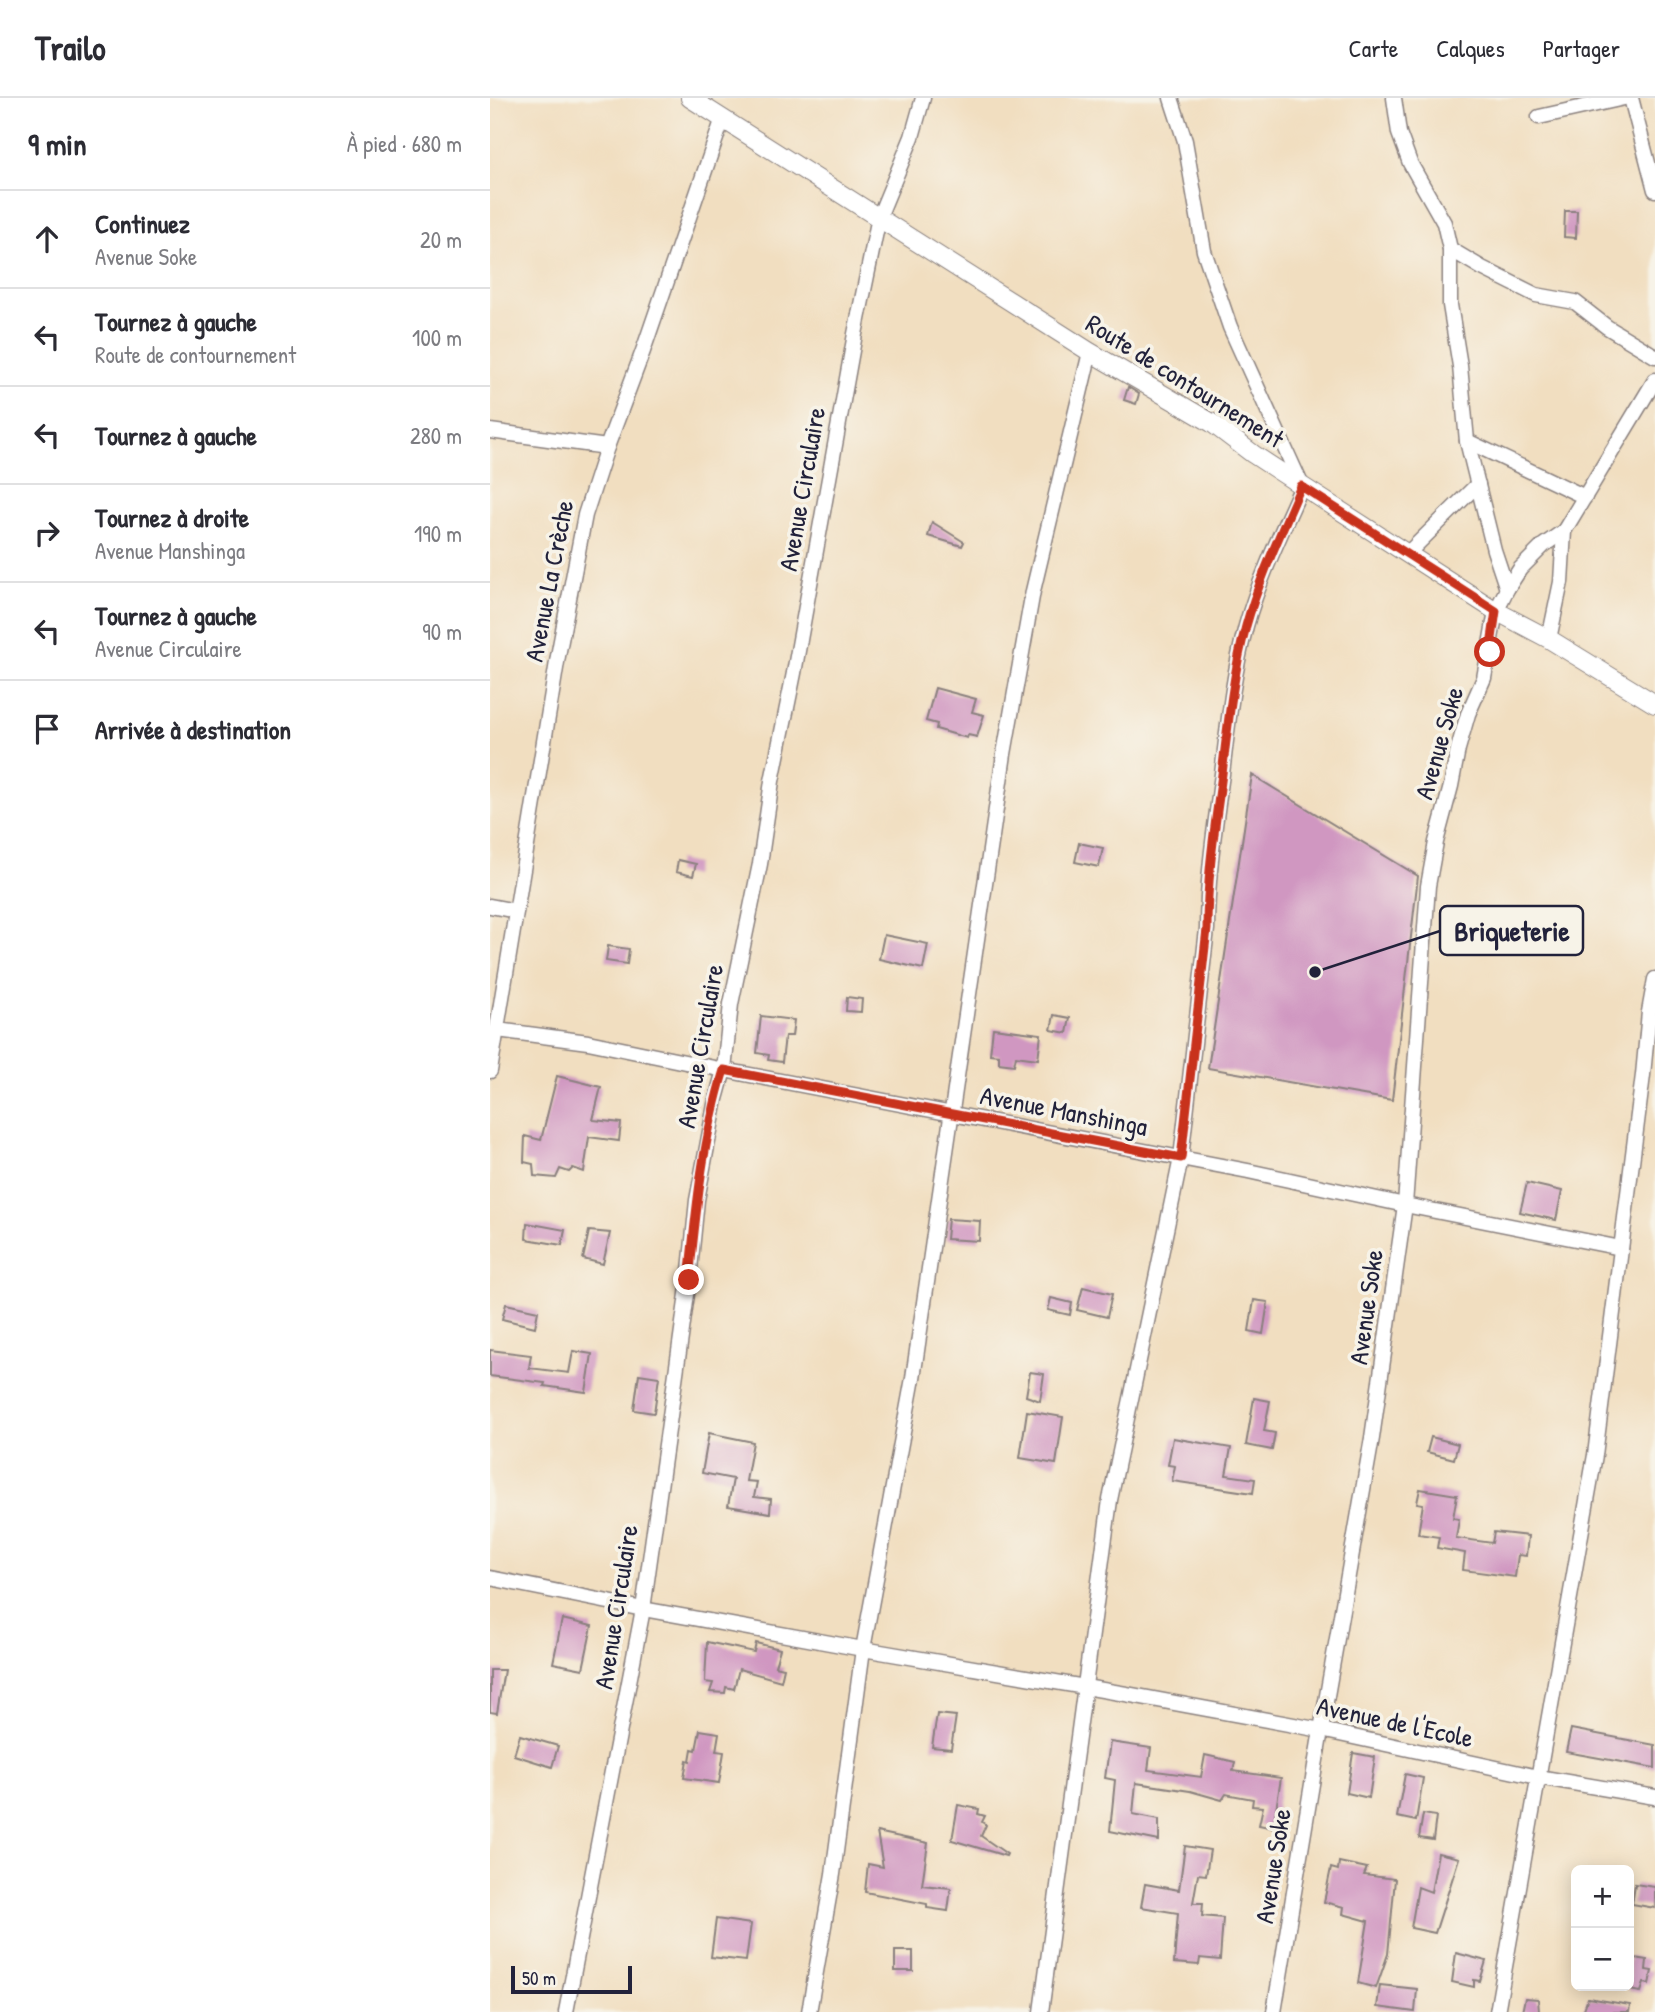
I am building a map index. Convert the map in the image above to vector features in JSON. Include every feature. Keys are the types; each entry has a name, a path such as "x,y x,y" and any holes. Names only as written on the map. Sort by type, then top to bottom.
{"street":[{"name":"Route de contournement","path":"690,98 1090,352 1212,423 1301,486 1496,611 1549,639 1655,704"},
{"name":"Avenue Circulaire","path":"566,2012 643,1609 689,1280 697,1200 724,1070 731,1004 760,864 772,781 819,526 879,216 912,137 923,98"},
{"path":"1041,2012 1110,1500 1181,1158 1207,929 1214,824 1234,684 1247,624 1301,486 1226,315 1205,251 1185,141 1171,98"},
{"path":"1394,98 1399,133 1410,163 1444,223 1450,248 1451,304 1468,441 1494,550 1507,589"},
{"path":"1539,117 1624,98"},
{"path":"1630,98 1655,190"},
{"name":"Avenue La Crèche","path":"490,1072 558,656 585,515 723,118"},
{"path":"1450,248 1482,268 1536,295 1575,302 1607,327 1655,356"},
{"path":"809,2012 833,1874 863,1649 912,1378 1014,697 1033,591 1090,352"},
{"path":"1549,639 1560,582 1564,531 1655,380"},
{"path":"490,431 607,447"},
{"path":"1468,441 1585,497"},
{"path":"1406,554 1478,484"},
{"name":"Avenue Soke","path":"1274,2012 1372,1438 1405,1205 1428,886 1436,842 1468,714 1484,678 1496,611 1520,569 1544,545 1564,531"},
{"path":"490,906 516,911"},
{"path":"1497,2012 1595,1455 1655,979"},
{"name":"Avenue Manshinga","path":"496,1030 588,1042 1622,1248"},
{"name":"Avenue de l'Ecole","path":"490,1578 643,1609 1321,1730 1538,1777 1655,1797"}],"building":[{"path":"1565,211 1577,211 1576,238 1564,237"},
{"path":"1128,387 1139,394 1136,404 1124,400"},
{"path":"932,522 964,542 962,546 928,536"},
{"path":"935,688 976,699 972,712 984,715 977,737 968,735 967,738 936,729 937,724 926,721"},
{"path":"1252,775 1418,876 1392,1100 1208,1068"},
{"path":"1079,843 1103,848 1099,867 1075,862"},
{"path":"678,860 696,864 693,876 676,872"},
{"path":"884,935 928,944 923,969 879,959"},
{"path":"608,946 629,949 627,964 606,961"},
{"path":"847,997 862,999 861,1012 846,1011"},
{"path":"1054,1015 1070,1018 1067,1033 1051,1030"},
{"path":"761,1016 794,1020 792,1036 785,1036 782,1062 768,1060 769,1055 757,1053"},
{"path":"993,1028 1041,1034 1038,1059 1016,1056 1014,1065 999,1063 999,1055 990,1054"},
{"path":"557,1076 601,1087 593,1120 621,1123 619,1141 589,1137 584,1172 573,1168 569,1172 560,1169 556,1178 534,1176 533,1164 524,1162 525,1136 541,1140"},
{"path":"1527,1183 1562,1191 1556,1220 1520,1212"},
{"path":"948,1219 980,1221 979,1241 946,1239"},
{"path":"527,1223 565,1230 562,1245 526,1239"},
{"path":"589,1231 610,1233 603,1264 583,1259"},
{"path":"1083,1287 1112,1294 1107,1317 1077,1310"},
{"path":"1051,1298 1072,1303 1070,1315 1048,1310"},
{"path":"1254,1300 1268,1302 1263,1334 1249,1331"},
{"path":"506,1304 538,1311 535,1327 502,1319"},
{"path":"490,1350 531,1355 529,1368 569,1373 573,1351 592,1354 586,1392 544,1386 545,1383 490,1376"},
{"path":"1030,1372 1044,1374 1040,1401 1026,1396"},
{"path":"639,1374 659,1377 654,1413 634,1410"},
{"path":"1254,1398 1270,1401 1264,1431 1275,1433 1272,1450 1246,1445"},
{"path":"1027,1411 1063,1417 1056,1464 1020,1458"},
{"path":"709,1433 753,1442 746,1481 757,1482 754,1497 771,1499 770,1513 728,1506 733,1479 702,1473"},
{"path":"1431,1437 1458,1444 1454,1459 1427,1452"},
{"path":"1173,1438 1231,1448 1226,1475 1255,1479 1253,1493 1172,1481 1175,1466 1168,1465"},
{"path":"1420,1489 1457,1495 1453,1518 1459,1519 1456,1538 1492,1543 1494,1532 1528,1536 1526,1556 1518,1555 1515,1577 1463,1570 1465,1553 1437,1548 1439,1537 1418,1534 1423,1504 1417,1503"},
{"path":"562,1619 592,1626 583,1669 553,1663"},
{"path":"707,1642 754,1652 756,1643 780,1649 775,1666 784,1668 781,1681 739,1669 734,1689 726,1687 725,1693 710,1692 713,1683 705,1682"},
{"path":"490,1670 504,1670 497,1713 490,1712"},
{"path":"937,1714 956,1716 951,1749 932,1747"},
{"path":"1571,1729 1655,1745 1655,1768 1566,1752"},
{"path":"700,1730 719,1733 716,1751 724,1752 719,1783 684,1778 687,1760 690,1761 692,1749 696,1750"},
{"path":"520,1735 558,1746 552,1767 514,1755"},
{"path":"1110,1742 1151,1748 1148,1770 1201,1777 1205,1755 1235,1762 1233,1771 1281,1778 1273,1828 1259,1825 1263,1807 1252,1806 1253,1799 1226,1794 1222,1800 1190,1791 1136,1783 1133,1814 1159,1819 1159,1841 1110,1831 1115,1780 1105,1778"},
{"path":"1353,1753 1375,1757 1369,1798 1347,1793"},
{"path":"1405,1774 1423,1778 1416,1821 1397,1817"},
{"path":"958,1805 979,1809 978,1814 985,1816 982,1822 986,1825 981,1836 1007,1854 1006,1856 952,1840"},
{"path":"1423,1814 1436,1816 1433,1840 1419,1838"},
{"path":"877,1832 928,1843 922,1885 951,1888 948,1911 927,1908 927,1904 865,1892 868,1864 883,1867"},
{"path":"1185,1846 1210,1850 1206,1875 1198,1874 1193,1903 1203,1903 1202,1916 1223,1918 1220,1960 1200,1958 1199,1965 1174,1963 1178,1913 1141,1907 1145,1884 1179,1890"},
{"path":"1438,1853 1459,1858 1435,1933 1411,1928 1418,1887 1431,1892"},
{"path":"1339,1862 1367,1868 1364,1875 1395,1879 1388,1954 1376,1988 1358,1983 1368,1921 1343,1914 1344,1907 1324,1902 1331,1868 1338,1870"},
{"path":"1635,1884 1655,1887 1655,1908 1634,1904"},
{"path":"716,1919 751,1924 746,1961 711,1957"},
{"path":"895,1951 913,1951 913,1971 895,1971"},
{"path":"1456,1953 1486,1961 1480,1981 1474,1980 1474,1987 1452,1982"},
{"path":"1634,1958 1647,1960 1646,1970 1652,1971 1649,1984 1644,1983 1641,1992 1634,1991"},
{"path":"1380,1985 1417,1989 1415,2012 1377,2007"},
{"path":"1525,1998 1538,1999 1539,2012 1522,2012"},
{"path":"1588,1998 1630,2005 1629,2012 1583,2012"}],"place":[{"name":"Briqueterie","path":"1315,972"}],"route":[{"path":"689,1280 697,1200 724,1070 1181,1158 1207,929 1214,824 1234,684 1247,624 1301,486 1496,611 1490,652"}]}
